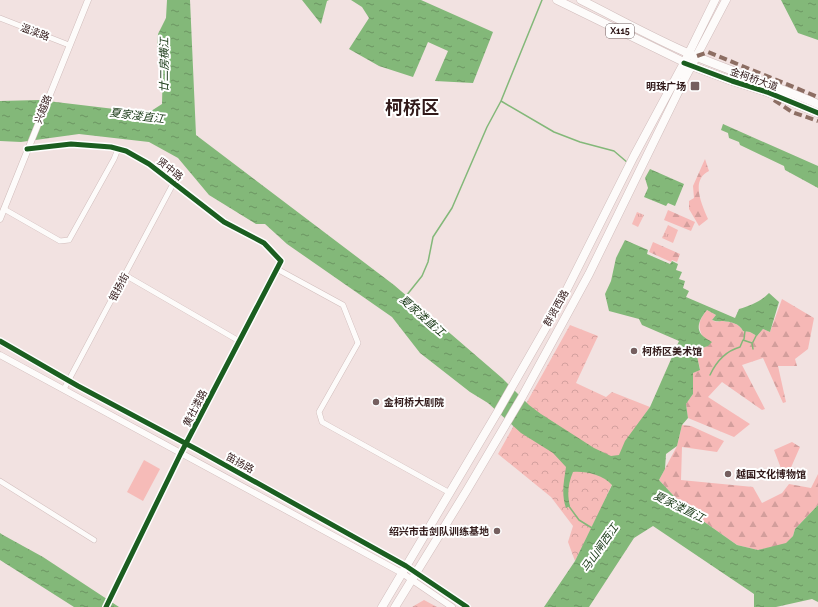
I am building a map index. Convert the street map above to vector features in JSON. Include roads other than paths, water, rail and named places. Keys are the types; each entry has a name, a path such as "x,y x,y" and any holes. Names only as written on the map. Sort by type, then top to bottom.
{"main road":[{"name":"金柯桥大道","path":"556,0 688,64 732,82 767,92 818,113"},
{"name":"金柯桥大道","path":"581,0 693,55 733,72 770,84 818,104"},
{"name":"群贤西路","path":"693,55 715,0"},
{"name":"群贤西路","path":"382,607 497,413 560,303 634,156 726,0"},
{"name":"群贤西路","path":"395,607 522,397 589,274 643,163 688,64"}],"street":[{"name":"兴越路","path":"0,219 88,0"},
{"name":"温渎路","path":"0,18 69,45"},
{"name":"贤中路","path":"28,147 72,144 126,151 149,164 224,222 264,243 281,261"},
{"path":"4,209 60,241 69,240 118,149"},
{"name":"银扬街","path":"64,389 173,184"},
{"name":"黄社溇路","path":"106,607 181,453 281,261"},
{"path":"277,269 343,305 358,343 319,412 322,422 450,493"},
{"path":"125,275 240,341"},
{"name":"笛扬路","path":"0,341 69,381 186,444 404,570 452,607"},
{"name":"笛扬路","path":"0,355 181,453 404,570"},
{"path":"0,481 94,540"},
{"name":"笛扬路","path":"414,577 467,607"}],"water":[{"path":"167,0 190,0 196,135 394,285 502,378 529,405 594,448 611,456 619,455 625,441 650,407 679,341 642,325 639,319 609,311 605,294 611,281 616,258 625,240 648,250 647,254 670,264 672,261 678,264 676,270 682,272 679,279 685,281 683,288 689,291 686,297 735,318 739,309 759,301 769,293 779,302 770,332 763,329 757,336 750,332 743,331 734,323 712,320 716,315 707,310 703,315 699,324 699,331 703,336 712,342 708,346 699,349 697,356 700,370 693,373 693,394 686,404 688,418 682,425 677,446 666,454 665,469 659,480 686,509 737,545 758,550 786,543 793,536 795,529 818,505 818,602 812,599 776,607 754,607 754,594 653,526 634,538 589,607 544,607 575,561 612,485 594,474 573,472 568,489 570,506 566,508 563,493 566,467 553,453 521,433 488,403 470,392 420,353 392,317 287,244 265,224 256,224 209,195 178,158 149,142 79,134 21,142 0,141 0,101 39,100 148,113 162,104 163,63 157,55 158,34 166,18"},
{"path":"302,0 329,0 327,1 321,24"},
{"path":"351,0 421,0 493,32 473,83 435,81 448,51 428,42 413,77 379,66 349,49 369,18 362,7"},
{"path":"781,0 818,0 818,40 798,33"},
{"path":"723,124 818,166 818,188 785,170 784,166 740,145 739,142 729,138 728,133 721,130"},
{"path":"650,169 684,184 675,206 668,203 666,206 644,197 648,188 645,178"},
{"path":"0,533 43,557 119,607 74,607 0,560"}],"waterway":[{"name":"夏家溇直江","path":"406,296 422,276 428,262 433,237 452,208 487,127 501,101 542,0"},
{"path":"501,101 554,132 580,142 614,151 628,163"},
{"path":"744,339 745,331"},
{"path":"753,342 757,334"},
{"path":"710,375 722,358 730,351 740,347 743,340 752,343 753,349"},
{"path":"568,505 579,520 592,528"}],"place":[{"name":"明珠广场","path":"695,86"},
{"name":"柯桥区美术馆","path":"634,351"},
{"name":"金柯桥大剧院","path":"376,402"},
{"name":"越国文化博物馆","path":"728,474"},
{"name":"绍兴市击剑队训练基地","path":"497,531"}],"district":[{"name":"柯桥区","path":"412,107"}],"water label":[{"name":"廿二房横江","path":"164,65"},
{"name":"马山闸西江","path":"600,548"}]}
